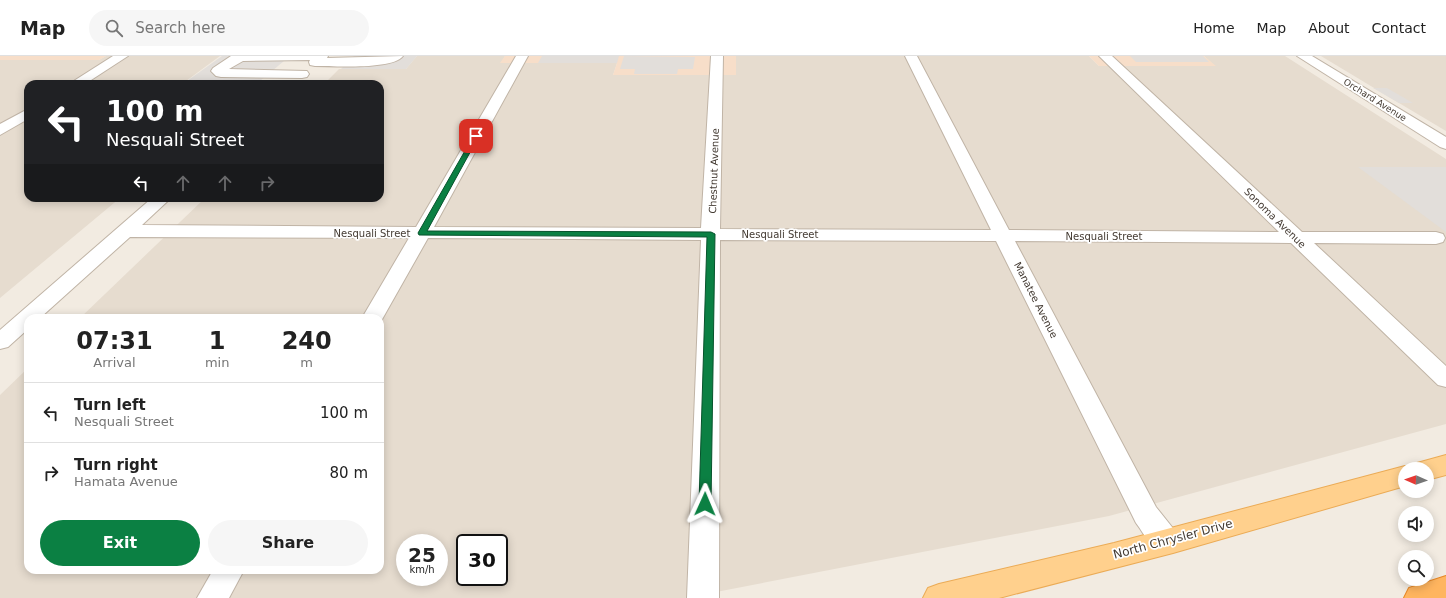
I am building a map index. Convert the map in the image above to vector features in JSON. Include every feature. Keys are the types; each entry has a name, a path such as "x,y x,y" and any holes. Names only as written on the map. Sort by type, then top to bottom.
{"highway":[{"path":"1420,598 1446,590"}],"main road":[{"path":"1434,468 1446,465"},
{"name":"North Chrysler Drive","path":"939,598 978,590 1166,541 1398,478"}],"street":[{"path":"83,80 122,56"},
{"path":"302,74 221,73 218,71 236,58 243,56 320,58 378,62 392,60 397,56"},
{"path":"375,314 522,56"},
{"name":"Chestnut Avenue","path":"703,598 711,234 717,56"},
{"name":"Manatee Avenue","path":"911,56 1146,514 1166,541"},
{"name":"Sonoma Avenue","path":"1106,56 1446,379"},
{"name":"Orchard Avenue","path":"1303,56 1446,144"},
{"path":"295,80 320,58"},
{"path":"0,130 24,115"},
{"path":"32,314 158,202"},
{"name":"Nesquali Street","path":"125,231 1436,238"},
{"path":"0,342 24,321"},
{"path":"214,598 227,574"}],"shaded area":[{"path":"0,56 106,56 99,60 0,60"},
{"path":"106,56 220,56 187,80 24,80 24,202 115,202 0,298 0,60 99,60"},
{"path":"222,56 290,56 261,80 188,80"},
{"path":"354,56 417,56 406,69 341,69"},
{"path":"417,56 505,56 501,63 617,63 613,75 736,75 736,56 1089,56 1099,66 1215,66 1204,56 1285,56 1446,159 1446,424 1109,516 685,598 0,598 0,395 24,372 24,574 384,574 384,314 84,314 201,202 384,202 384,80 328,80 339,69 406,69"},
{"path":"505,56 736,56 736,75 613,75 617,63 500,63"},
{"path":"542,56 619,56 617,63 538,63"},
{"path":"624,56 695,57 693,69 678,69 677,74 634,74 635,69 620,69"},
{"path":"1089,56 1204,56 1216,66 1099,66"},
{"path":"1130,56 1203,56 1209,62 1136,62"},
{"path":"1321,56 1446,56 1446,131 1399,103"},
{"path":"1373,88 1387,88 1413,103 1399,103"},
{"path":"1358,167 1446,167 1446,232"}],"route":[{"path":"476,136 422,233 711,234 705,504"}]}
